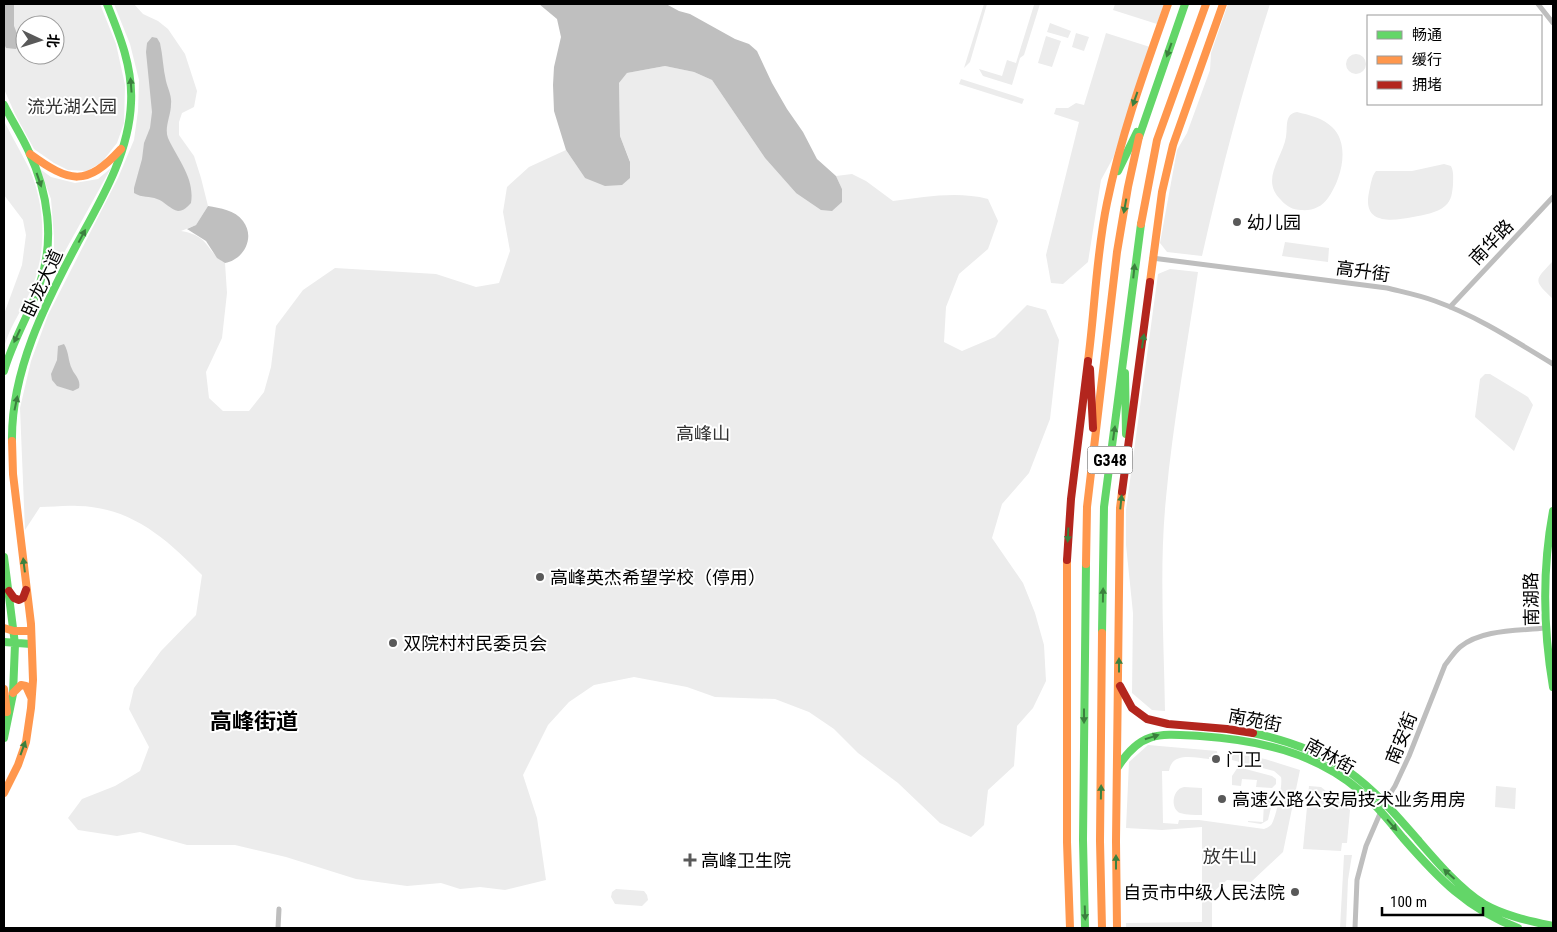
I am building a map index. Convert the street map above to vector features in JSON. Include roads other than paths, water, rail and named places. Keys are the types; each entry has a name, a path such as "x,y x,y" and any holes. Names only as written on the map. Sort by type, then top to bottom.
{"main road":[{"name":"卧龙大道","path":"4,792 28,737 31,699 30,630 14,483 12,448 14,412 24,362 43,313 112,178 125,144 131,113 131,82 123,44 108,4"},
{"path":"1070,928 1067,832 1067,550 1070,502 1096,275 1110,186 1128,118 1168,4"},
{"name":"G348","path":"1086,928 1083,840 1085,548 1087,507 1117,252 1128,187 1146,114 1185,4"},
{"name":"G348","path":"1102,928 1100,841 1104,507 1136,253 1146,189 1158,140 1206,4"},
{"path":"1117,928 1120,508 1162,192 1173,145 1223,4"},
{"name":"卧龙大道","path":"4,105 30,154 46,200 48,237 45,271 8,356 4,371"},
{"path":"1110,186 1146,114"},
{"path":"30,154 63,176 77,177 95,174 109,164 125,144"},
{"path":"1089,348 1094,455"},
{"path":"1124,356 1126,456"},
{"name":"南湖路","path":"1553,511 1546,546 1544,585 1545,628 1553,688"},
{"path":"4,558 15,644 13,694 4,738"},
{"path":"7,590 12,598 22,600 26,585"},
{"path":"4,628 14,631 30,630"},
{"path":"4,642 31,644"},
{"name":"南苑街","path":"1119,684 1129,704 1137,713 1146,718 1164,723 1250,733 1288,742 1333,762 1365,783 1385,802"},
{"path":"13,694 21,685 26,686 31,699"},
{"path":"4,689 8,721"},
{"name":"南林街","path":"1118,768 1126,754 1133,747 1154,735 1165,734 1249,741 1273,746 1305,757 1358,789 1381,812 1437,877 1460,897 1481,913 1518,928"},
{"path":"1385,802 1445,870 1485,904 1520,918 1553,926"}],"street":[{"path":"1538,4 1553,23"},
{"name":"南华路","path":"1450,307 1553,197"},
{"name":"高升街","path":"1152,258 1387,288 1423,297 1486,324 1553,364"},
{"name":"南安街","path":"1354,928 1361,863 1366,846 1385,802 1396,786 1442,673 1454,653 1470,641 1486,635 1545,628"},
{"path":"278,928 279,909"}],"place":[{"name":"幼儿园","path":"1237,222"},
{"name":"高峰英杰希望学校（停用）","path":"540,577"},
{"name":"双院村村民委员会","path":"393,643"},
{"name":"门卫","path":"1216,759"},
{"name":"高速公路公安局技术业务用房","path":"1222,799"},
{"name":"高峰卫生院","path":"690,860"},
{"name":"自贡市中级人民法院","path":"1295,892"}],"district":[{"name":"高峰街道","path":"254,721"}],"park label":[{"name":"流光湖公园","path":"72,106"},
{"name":"高峰山","path":"703,433"},
{"name":"放牛山","path":"1230,856"}]}
